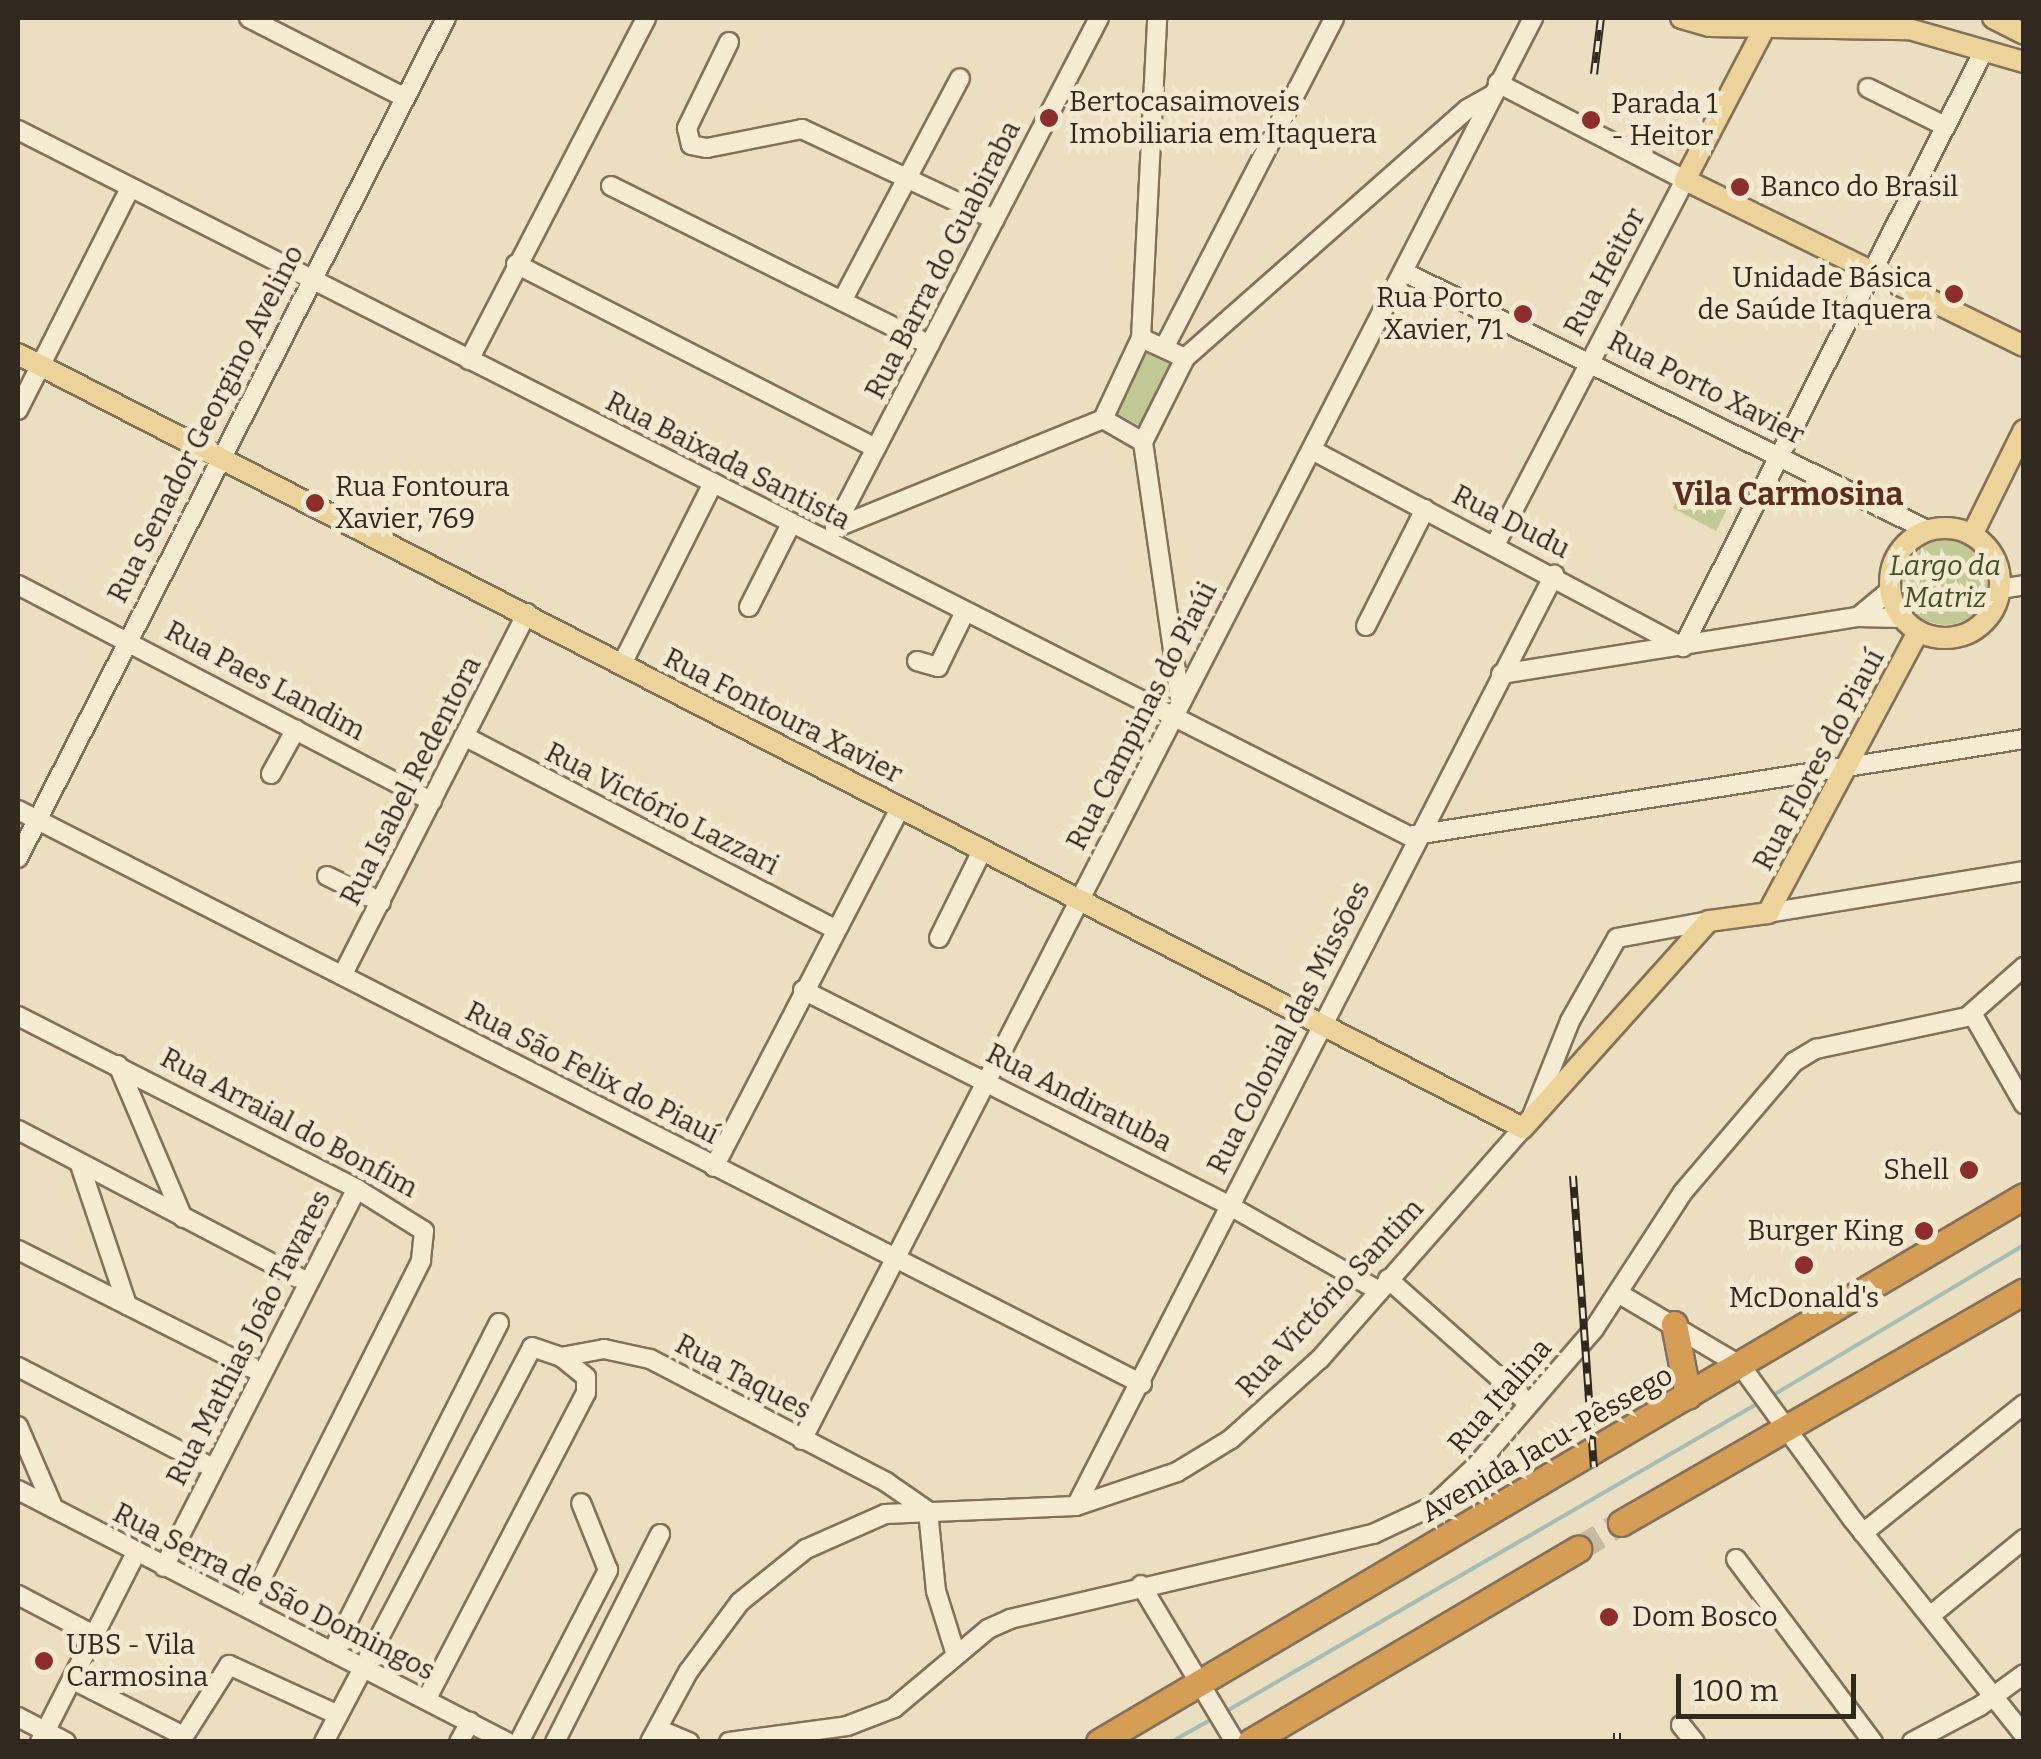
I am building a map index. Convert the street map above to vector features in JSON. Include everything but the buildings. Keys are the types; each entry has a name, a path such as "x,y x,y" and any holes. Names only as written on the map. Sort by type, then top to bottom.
{"highway":[{"name":"Avenida Jacu-Pêssego","path":"1099,1742 1202,1689 1688,1396 1745,1372 2024,1196"},
{"path":"1621,1524 1778,1422 2024,1291"},
{"path":"1674,1324 1688,1396"},
{"path":"1250,1742 1578,1549"}],"main road":[{"path":"1681,18 1736,27 1909,29 2024,62"},
{"path":"1993,18 2024,34"},
{"name":"Rua Heitor","path":"1685,180 1766,26"},
{"path":"1736,27 1752,53"},
{"path":"1685,180 2024,346"},
{"name":"Rua Fontoura Xavier","path":"18,354 527,613 1078,901 1528,1122"},
{"path":"1972,535 2024,430"},
{"path":"1927,530 1972,535 1994,558 2000,589 1986,620 1973,631 1940,639 1918,632 1901,618 1890,591 1897,554 1927,530"},
{"name":"Rua Flores do Piauí","path":"1768,913 1849,768 1918,632"},
{"name":"Rua Victório Santim","path":"1528,1122 1710,921 1768,913"}],"street":[{"path":"248,18 405,98"},
{"name":"Rua Senador Georgino Avelino","path":"18,858 126,639 446,18"},
{"path":"469,360 646,18"},
{"name":"Rua Barra do Guabiraba","path":"830,534 1098,18"},
{"path":"830,534 1102,418 1141,338 1157,18"},
{"path":"1164,348 1334,18"},
{"name":"Rua Campinas do Piaúi","path":"802,1440 1533,18"},
{"path":"729,42 687,128 692,144 706,148 802,129 994,220"},
{"path":"1683,647 1776,455 1984,50"},
{"path":"842,301 960,78"},
{"path":"1868,88 1944,126"},
{"path":"1180,700 1143,442 1185,358 1467,109 1495,89 1685,180"},
{"name":"Rua Baixada Santista","path":"18,130 791,524 830,534 966,612 1416,838"},
{"name":"Rua Heitor","path":"1494,545 1685,180"},
{"path":"611,186 930,345"},
{"path":"18,410 130,188"},
{"path":"516,264 876,448"},
{"name":"Rua Porto Xavier","path":"1404,272 1590,360 1927,530"},
{"path":"1141,338 1185,358"},
{"path":"1102,418 1143,442"},
{"name":"Rua Dudu","path":"1312,450 1554,575 1683,647"},
{"path":"622,664 713,483"},
{"path":"1366,626 1426,509"},
{"path":"748,606 791,524"},
{"name":"Rua Colonial das Missões","path":"1076,1506 1554,575"},
{"name":"Rua Paes Landim","path":"18,585 432,801"},
{"path":"2000,589 2024,585"},
{"path":"1858,616 1890,591"},
{"path":"917,660 938,667 966,612"},
{"name":"Rua Isabel Redentora","path":"343,974 527,613"},
{"path":"1502,674 1858,616 1901,618"},
{"path":"270,774 296,728"},
{"name":"Rua Victório Lazzari","path":"464,736 836,929"},
{"path":"1416,838 2024,739"},
{"path":"714,1167 900,808"},
{"name":"Rua São Felix do Piauí","path":"18,810 896,1262 1142,1384"},
{"path":"939,938 982,851"},
{"name":"Rua Victório Santim","path":"1768,913 2024,871"},
{"path":"327,876 381,902"},
{"name":"Rua Victório Santim","path":"654,1735 720,1626 762,1580 868,1520 928,1510 1076,1506 1178,1472 1232,1439 1290,1390 1528,1122 1562,1037 1616,938 1710,921"},
{"name":"Rua Italina","path":"729,1742 838,1735 894,1708 956,1655 1010,1619 1141,1585 1355,1538 1412,1518 1464,1479 1528,1404 1618,1293 1698,1172 1804,1054 1972,1015 2024,967"},
{"name":"Rua Andiratuba","path":"803,990 1384,1285 1528,1404"},
{"path":"1972,1015 2024,1104"},
{"name":"Rua Arraial do Bonfim","path":"18,1016 415,1221 426,1249 247,1608"},
{"path":"118,1065 184,1218"},
{"path":"18,1130 307,1282"},
{"path":"80,1165 127,1305"},
{"name":"Rua Mathias João Tavares","path":"164,1567 357,1188"},
{"path":"18,1250 262,1373"},
{"path":"1618,1293 1674,1324 1745,1372 1863,1533 2024,1735"},
{"path":"332,1652 499,1323"},
{"name":"Rua Taques","path":"361,1668 525,1358 539,1346 561,1356 604,1350 650,1358 928,1510"},
{"path":"426,1700 586,1392 586,1377 561,1356"},
{"path":"18,1367 214,1468"},
{"path":"1863,1533 2023,1405"},
{"path":"18,1426 54,1508"},
{"name":"Rua Serra de São Domingos","path":"18,1490 507,1742"},
{"path":"519,1742 608,1570 581,1502"},
{"path":"928,1510 936,1591 956,1655"},
{"path":"554,1742 660,1534"},
{"path":"1930,1616 2024,1539"},
{"path":"43,1736 136,1553"},
{"path":"1736,1559 1873,1742"},
{"path":"1141,1585 1230,1735"},
{"path":"18,1595 94,1636"},
{"path":"73,1680 184,1736 229,1665 338,1715"},
{"path":"324,1742 361,1668"},
{"path":"1912,1742 1994,1697 2024,1674"},
{"path":"18,1716 43,1736 66,1742"},
{"path":"459,1742 470,1722"},
{"path":"1681,1725 1694,1742"},
{"path":"654,1735 681,1740"}],"green space":[{"path":"1145,344 1180,363 1146,429 1110,410"},
{"path":"1687,481 1730,503 1716,531 1673,508"},
{"name":"Largo da Matriz","path":"1945,539 1969,546 1981,558 1988,582 1981,606 1969,618 1945,625 1921,618 1909,606 1902,582 1909,558 1921,546"}],"waterway":[{"path":"1770,1397 2024,1245"},
{"path":"1225,1712 1762,1401"},
{"path":"1171,1742 1212,1719"}],"tunnel":[{"path":"1578,1549 1621,1523"}],"railway":[{"path":"1594,74 1601,18"},
{"path":"1573,1176 1594,1467"},
{"path":"1617,1733 1617,1742"}],"place":[{"name":"Bertocasaimoveis Imobiliaria em Itaquera","path":"1049,118"},
{"name":"Parada 1 - Heitor","path":"1591,120"},
{"name":"Banco do Brasil","path":"1740,187"},
{"name":"Unidade Básica de Saúde Itaquera","path":"1954,294"},
{"name":"Rua Porto Xavier, 71","path":"1523,314"},
{"name":"Rua Fontoura Xavier, 769","path":"315,503"},
{"name":"Shell","path":"1969,1170"},
{"name":"Burger King","path":"1924,1231"},
{"name":"McDonald's","path":"1804,1265"},
{"name":"Dom Bosco","path":"1609,1617"},
{"name":"UBS - Vila Carmosina","path":"44,1661"}],"district":[{"name":"Vila Carmosina","path":"1788,494"}]}
